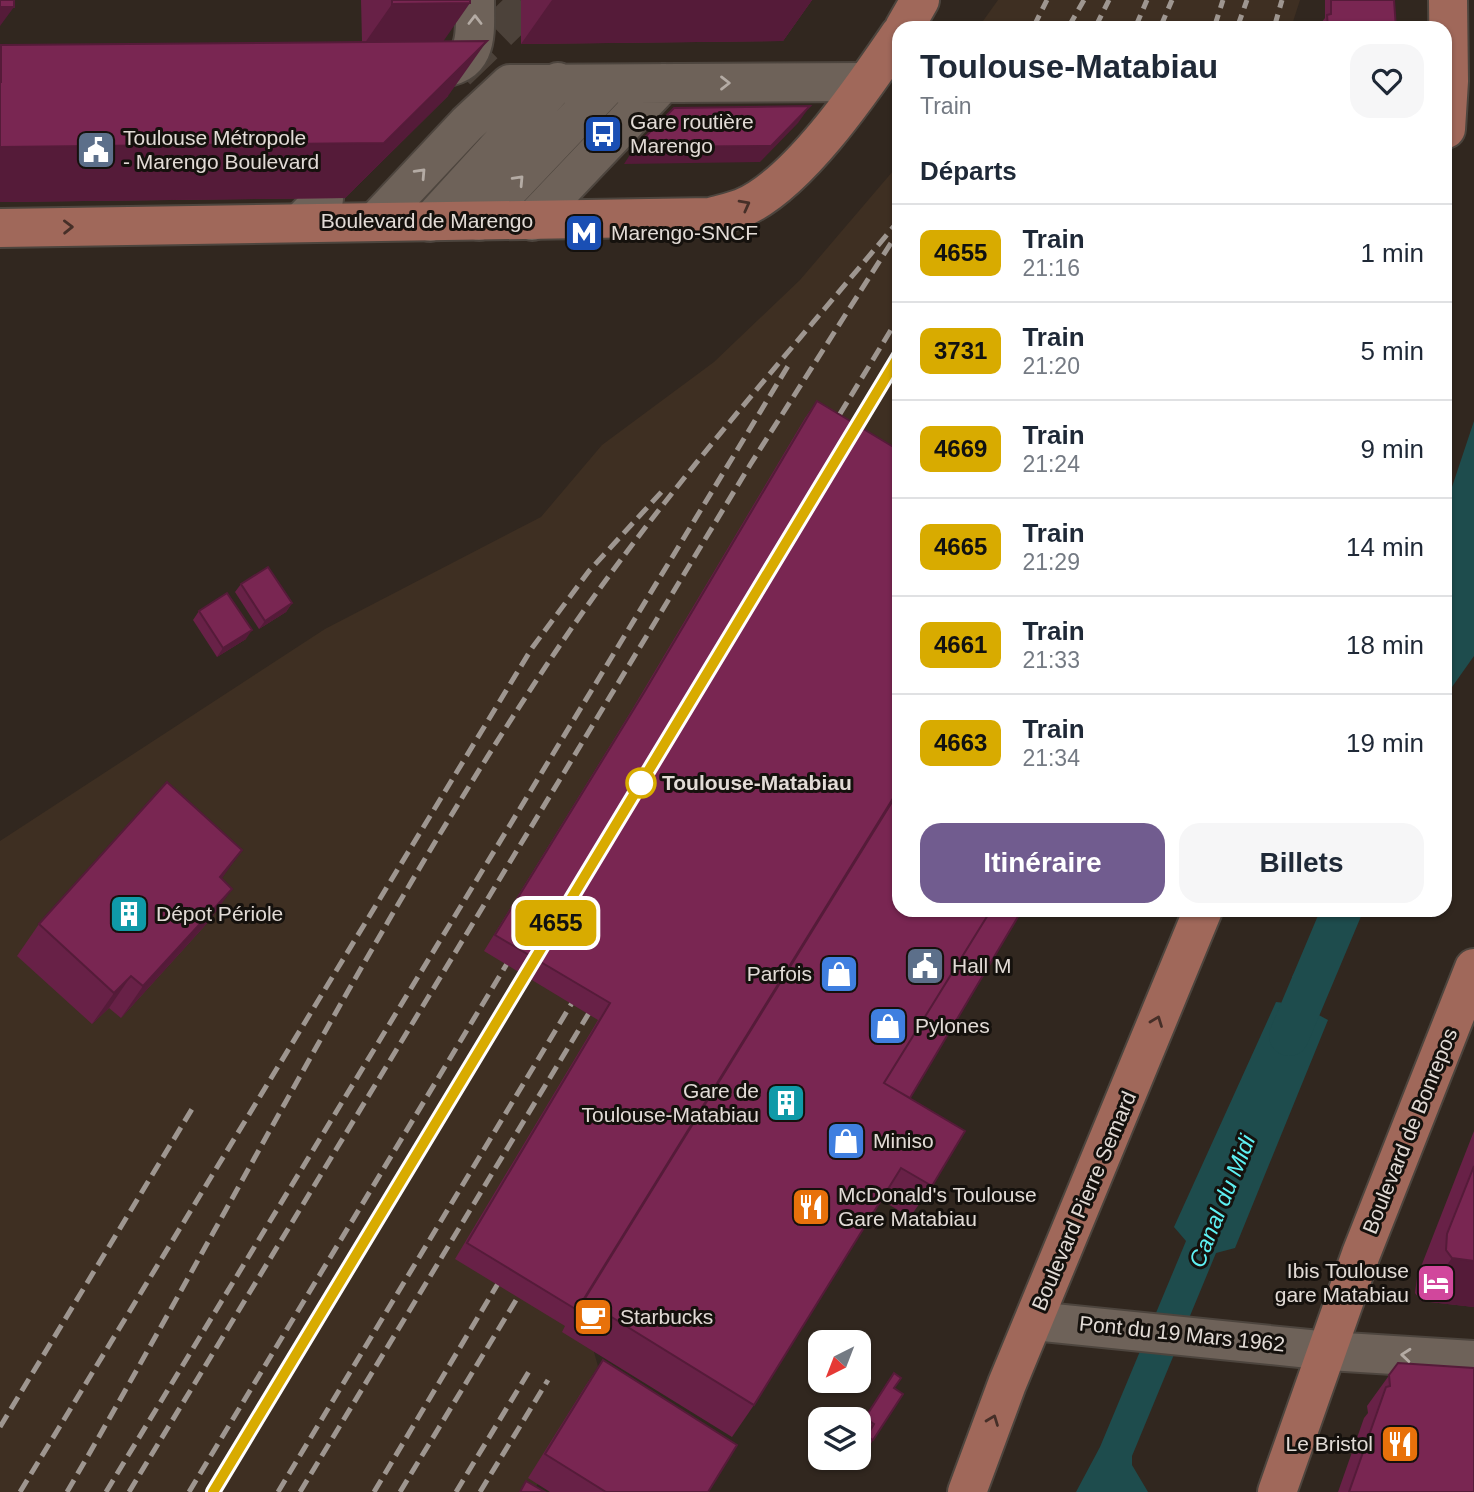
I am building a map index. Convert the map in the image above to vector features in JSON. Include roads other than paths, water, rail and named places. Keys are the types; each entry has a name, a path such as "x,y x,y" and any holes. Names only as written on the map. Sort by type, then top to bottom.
{"main road":[{"path":"908,21 920,0"},
{"path":"1448,0 1448,21"},
{"name":"Boulevard de Marengo","path":"0,228 313,210 375,222 711,217 744,208 801,161 866,82 892,45"},
{"name":"Boulevard Pierre Semard","path":"967,1492 1034,1321 1200,917"},
{"name":"Boulevard de Bonrepos","path":"1277,1492 1362,1254 1474,968"}],"street":[{"path":"399,69 448,68 464,61 475,42 475,0"},
{"path":"430,222 558,82"},
{"path":"375,222 467,124 510,84 866,82"},
{"path":"532,221 663,83"},
{"path":"479,221 609,84"},
{"name":"Pont du 19 Mars 1962","path":"1034,1321 1329,1350 1474,1360"}],"water":[{"path":"1474,421 1474,656 1452,687 1452,487"},
{"path":"1322,917 1355,917 1330,976 1334,980 1327,991 1314,978 1292,977 1299,964 1302,965"},
{"path":"1292,984 1310,987 1322,997 1315,1013 1328,1020 1235,1248 1216,1253 1132,1456 1132,1465 1148,1492 1076,1492 1100,1447 1186,1241 1174,1227 1276,1002 1285,1003"}],"waterway":[{"name":"Canal du Midi","path":"1289,1036 1339,917"}],"tunnel":[{"path":"457,71 530,0"}],"railway":[{"path":"1036,21 1047,0"},
{"path":"1072,21 1084,0"},
{"path":"1098,21 1109,0"},
{"path":"1138,21 1147,0"},
{"path":"1163,21 1172,0"},
{"path":"1216,21 1223,0"},
{"path":"1240,21 1247,0"},
{"path":"1276,21 1282,0"},
{"path":"67,1492 426,857 556,651 679,485 892,228"},
{"path":"129,1492 750,465 891,243"},
{"path":"829,432 892,328"},
{"path":"106,1492 791,361"},
{"path":"847,441 892,367"},
{"path":"20,1492 532,648 589,571 666,487"},
{"path":"189,1492 517,947"},
{"path":"213,1492 534,960"},
{"path":"278,1492 581,988"},
{"path":"300,1492 598,998"},
{"path":"0,1427 192,1109"},
{"path":"374,1492 506,1270"},
{"path":"400,1492 527,1282"},
{"path":"456,1492 531,1368"},
{"path":"480,1492 548,1380"}],"train":[{"name":"4655","path":"213,1492 892,367"}],"place":[{"name":"Gare routière Marengo","path":"603,134"},
{"name":"Toulouse Métropole - Marengo Boulevard","path":"96,150"},
{"name":"Marengo-SNCF","path":"584,233"},
{"name":"Toulouse-Matabiau","path":"641,783"},
{"name":"Dépot Périole","path":"129,914"},
{"name":"Hall M","path":"925,966"},
{"name":"Parfois","path":"839,974"},
{"name":"Pylones","path":"888,1026"},
{"name":"Gare de Toulouse-Matabiau","path":"786,1103"},
{"name":"Miniso","path":"846,1141"},
{"name":"McDonald's Toulouse Gare Matabiau","path":"811,1207"},
{"name":"Ibis Toulouse gare Matabiau","path":"1436,1283"},
{"name":"Starbucks","path":"593,1317"},
{"name":"Le Bristol","path":"1400,1444"}]}
